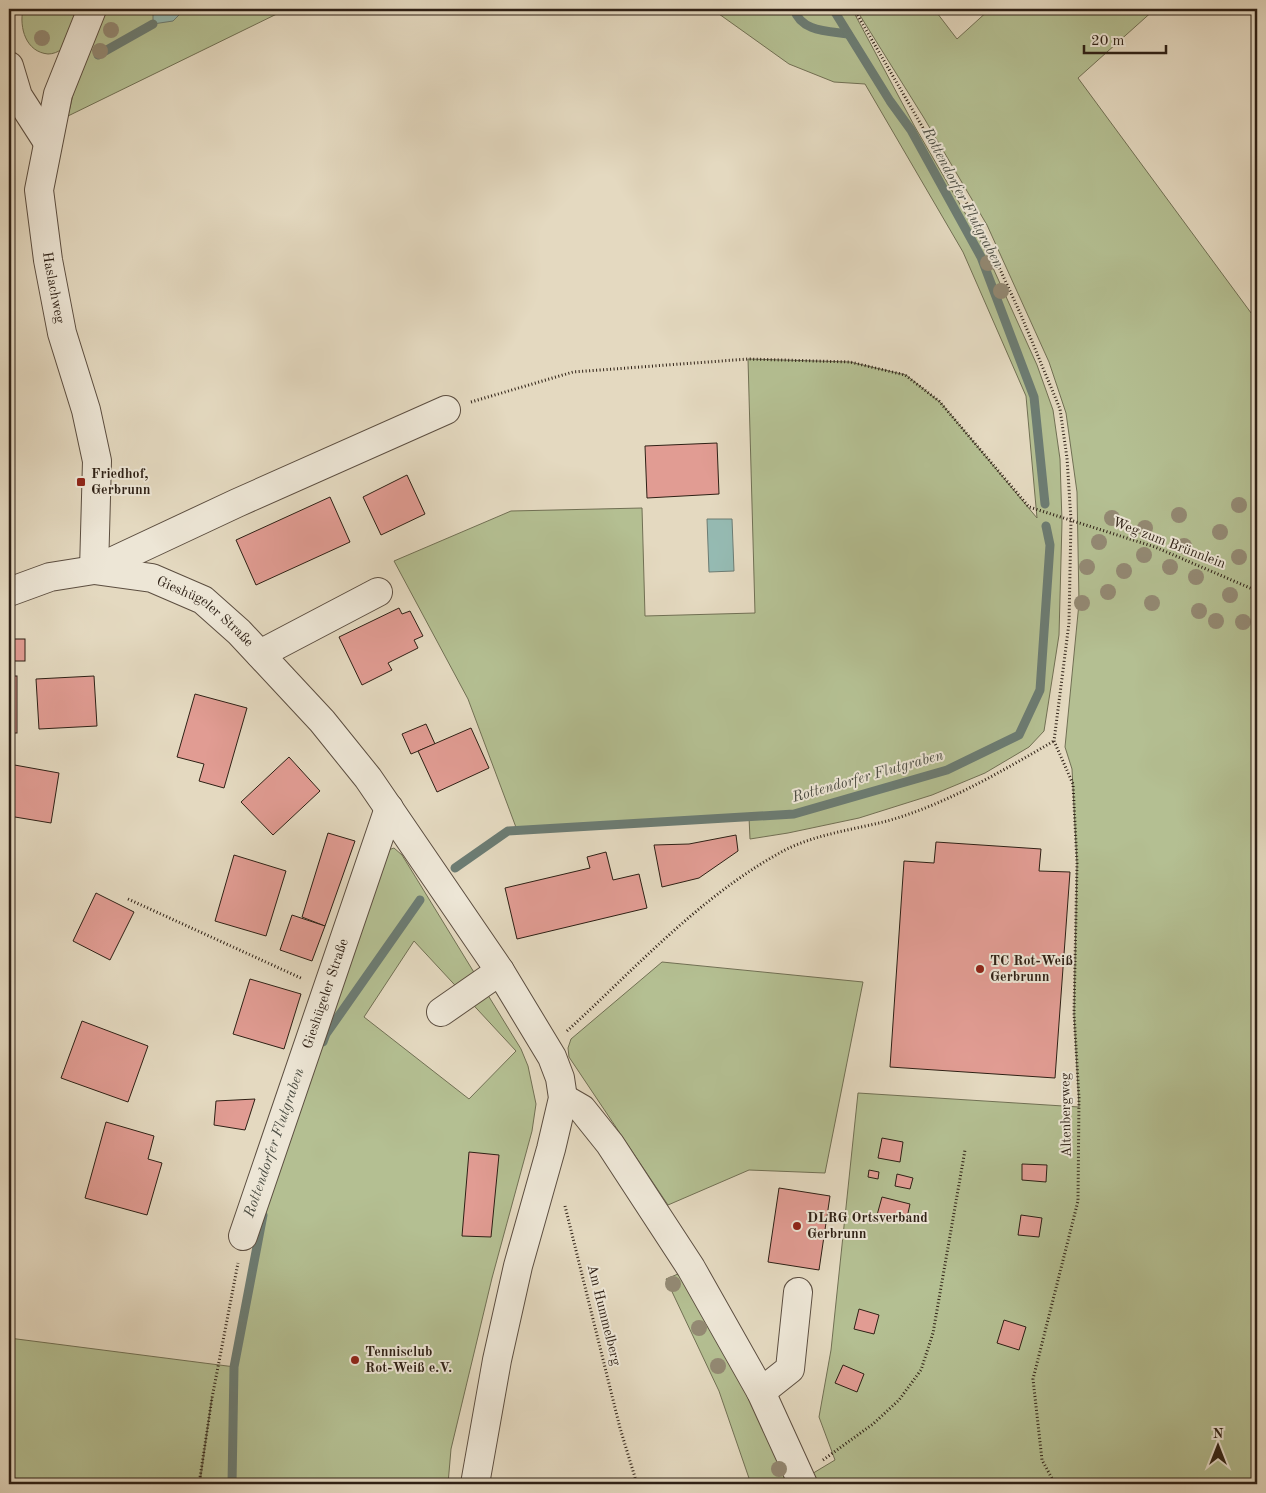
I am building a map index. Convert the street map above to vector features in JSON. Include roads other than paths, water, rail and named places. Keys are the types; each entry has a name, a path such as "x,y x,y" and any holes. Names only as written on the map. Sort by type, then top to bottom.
{"street":[{"name":"Haslachweg","path":"92,9 58,94 47,141 39,190 48,260 62,333 86,410 97,461 94,570"},
{"path":"9,66 18,96 47,141"},
{"name":"Gieshügeler Straße","path":"9,592 50,577 94,570 237,503 446,410"},
{"name":"Gieshügeler Straße","path":"94,570 152,578 203,600 240,632 322,720 368,778 500,971 548,1048 561,1088"},
{"path":"260,654 378,592"},
{"name":"Gieshügeler Straße","path":"243,1236 389,808"},
{"path":"440,1012 500,971"},
{"path":"561,1088 582,1109 610,1144 691,1268 761,1392 801,1479"},
{"path":"475,1484 497,1360 561,1088"},
{"path":"761,1392 790,1369 798,1292"}],"water":[{"path":"157,9 185,9 173,21 153,24 153,13"},
{"path":"707,519 732,519 734,571 709,572"}],"waterway":[{"path":"794,9 798,17 809,26 824,31 848,34"},
{"name":"Rottendorfer Flutgraben","path":"833,9 890,101 911,130 981,257 1034,397 1045,504"},
{"path":"98,55 153,24"},
{"name":"Rottendorfer Flutgraben","path":"455,868 508,831 794,814 947,770 1019,735 1040,690 1050,545 1046,526"},
{"name":"Rottendorfer Flutgraben","path":"323,1042 326,1034 420,900"},
{"name":"Rottendorfer Flutgraben","path":"232,1484 234,1367 263,1215"}],"place":[{"name":"Friedhof, Gerbrunn","path":"81,482"},
{"name":"TC Rot-Weiß Gerbrunn","path":"980,969"},
{"name":"DLRG Ortsverband Gerbrunn","path":"797,1226"},
{"name":"Tennisclub Rot-Weiß e.V.","path":"355,1360"}]}
